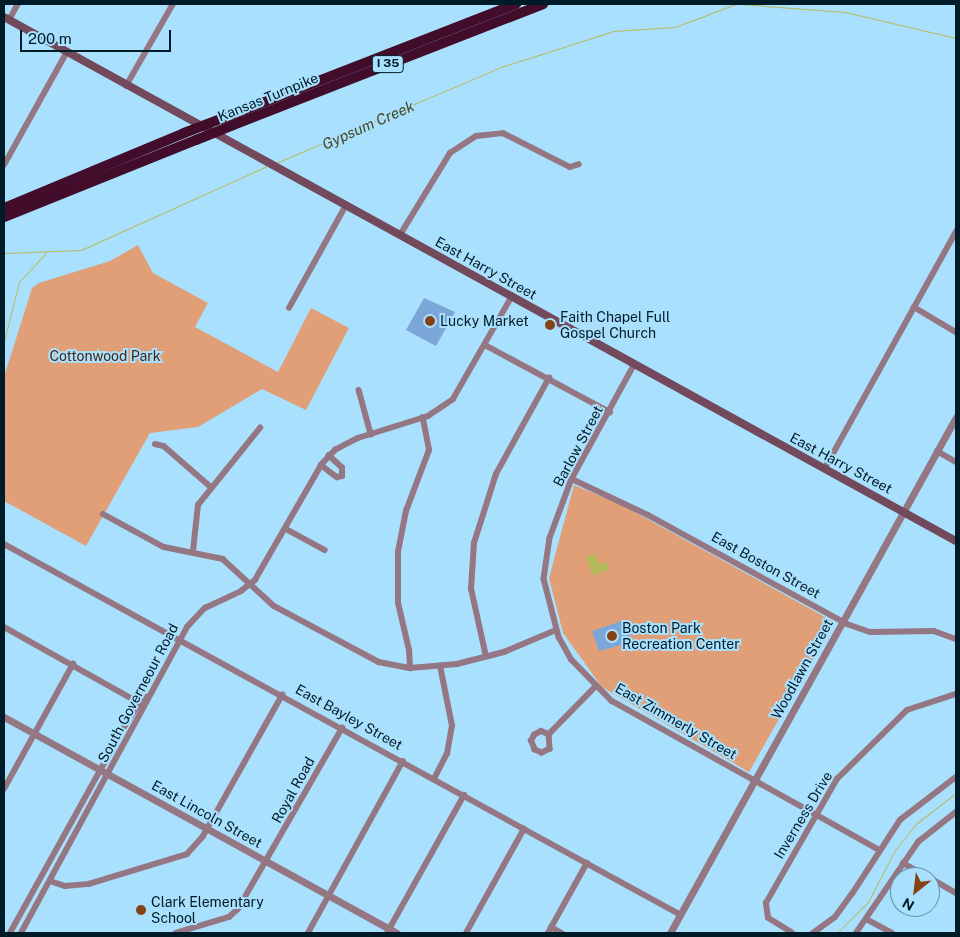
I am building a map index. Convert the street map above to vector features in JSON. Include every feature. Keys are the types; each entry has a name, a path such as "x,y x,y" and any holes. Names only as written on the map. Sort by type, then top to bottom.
{"highway":[{"name":"Kansas Turnpike","path":"4,208 184,133 516,4"},
{"name":"Kansas Turnpike","path":"4,217 543,4"}],"main road":[{"name":"East Harry Street","path":"7,18 126,86 956,541"}],"street":[{"path":"7,18 18,4"},
{"path":"126,86 173,4"},
{"path":"4,165 67,52"},
{"path":"400,235 450,153 476,136 503,134 570,167 580,164"},
{"path":"288,308 346,205"},
{"path":"825,468 956,232"},
{"name":"South Governeour Road","path":"21,933 146,706 149,696 179,638 205,608 251,583 286,529 321,465 329,456 347,442 423,418 453,399 512,296"},
{"path":"914,307 956,332"},
{"path":"485,345 610,412"},
{"name":"Barlow Street","path":"556,630 544,579 550,538 572,479 635,364"},
{"path":"486,658 471,589 474,543 496,474 549,378"},
{"path":"359,390 371,434"},
{"name":"Woodlawn Street","path":"670,933 956,417"},
{"path":"410,668 409,650 398,603 398,559 406,511 429,450 423,418"},
{"path":"193,551 195,513 211,486 260,428"},
{"path":"155,444 164,446 211,486"},
{"path":"938,451 956,462"},
{"path":"321,465 337,477 344,473 342,468 329,456"},
{"name":"East Boston Street","path":"572,479 639,510 843,622 870,632 934,631 956,639"},
{"path":"103,514 164,547 223,558 274,606 352,650 379,662 410,668 440,666 486,658 556,630"},
{"path":"286,529 325,550"},
{"name":"East Bayley Street","path":"4,544 681,914"},
{"path":"4,627 146,706"},
{"name":"East Zimmerly Street","path":"556,630 572,660 595,687 617,704 878,849"},
{"path":"4,789 72,664"},
{"path":"434,779 447,754 452,731 440,666"},
{"path":"549,734 595,687"},
{"name":"Inverness Drive","path":"792,933 768,918 766,903 837,779 891,724 916,706 956,694"},
{"path":"50,881 65,886 89,884 164,863 187,854 207,828 282,695"},
{"path":"140,703 149,696"},
{"name":"South Governeour Road","path":"10,933 100,770 140,703"},
{"name":"East Lincoln Street","path":"4,717 207,828 388,931 397,933"},
{"name":"Royal Road","path":"176,933 229,917 246,899 342,728"},
{"path":"308,933 403,762"},
{"path":"813,933 834,917 852,894 878,849 900,820 956,777"},
{"path":"388,931 464,795"},
{"path":"856,933 868,920 918,842 956,812"},
{"path":"466,933 524,829"},
{"path":"548,933 586,863"},
{"path":"904,863 911,867"},
{"path":"940,884 956,893"},
{"path":"868,920 892,933"},
{"path":"551,927 562,933"}],"green space":[{"name":"Cottonwood Park","path":"138,245 153,273 208,303 195,327 278,372 311,308 349,328 306,410 262,389 198,427 150,433 86,546 4,501 4,377 32,288 39,283 110,261"},
{"path":"574,485 622,505 834,622 749,772 602,687 563,633 549,578"}],"shaded area":[{"path":"596,554 599,564 607,562 609,570 592,575 586,556"}],"building":[{"name":"Lucky Market","path":"424,298 455,312 436,346 406,330"},
{"name":"Boston Park Recreation Center","path":"625,620 633,642 599,651 592,631"}],"waterway":[{"name":"Gypsum Creek","path":"276,163 501,67 614,31 675,27 736,4"},
{"name":"Gypsum Creek","path":"740,4 845,12 956,38"},
{"name":"Gypsum Creek","path":"4,253 81,250 267,166"},
{"path":"4,341 19,282 46,253"},
{"path":"837,933 868,902 895,850 917,823 956,793"}],"place":[{"name":"Lucky Market","path":"430,321"},
{"name":"Faith Chapel Full Gospel Church","path":"550,325"},
{"name":"Boston Park Recreation Center","path":"612,636"},
{"name":"Clark Elementary School","path":"141,910"}]}
